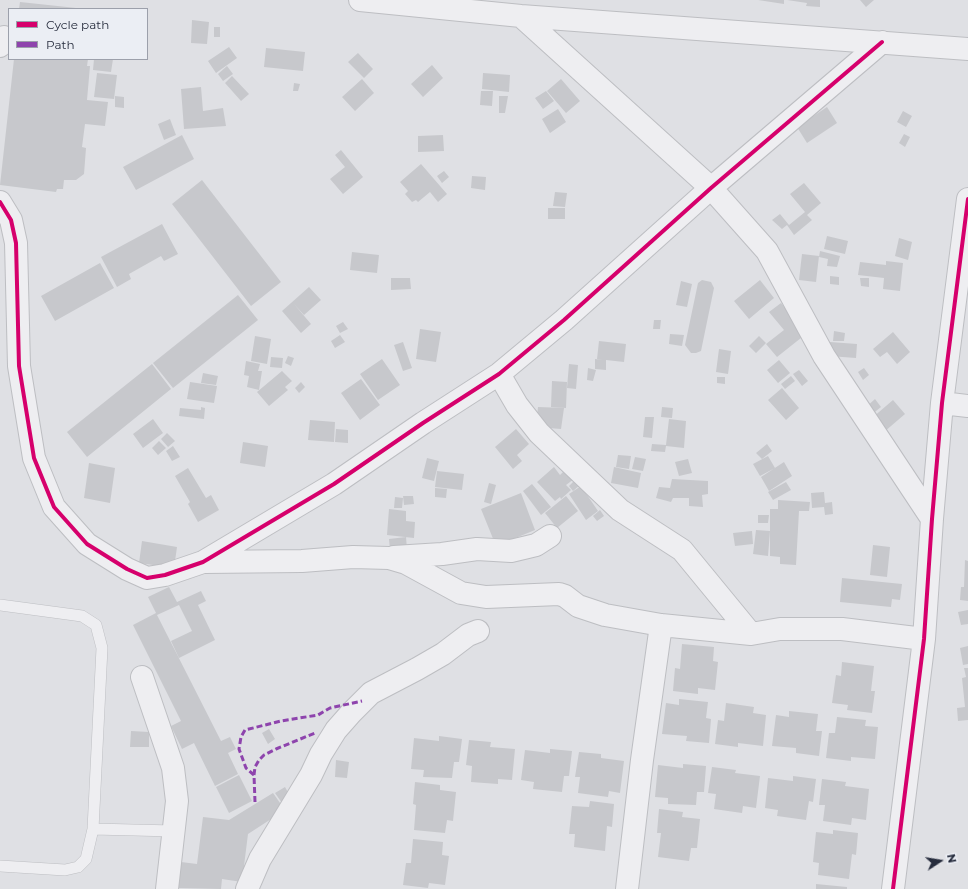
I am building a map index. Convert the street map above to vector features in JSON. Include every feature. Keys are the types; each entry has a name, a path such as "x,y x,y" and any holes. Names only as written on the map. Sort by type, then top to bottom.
{"street":[{"path":"360,0 521,16 968,48"},
{"path":"521,16 711,188 767,251 824,356 932,519"},
{"path":"0,202 11,220 16,243 18,366 34,458 54,507 87,544 127,569 147,578 180,571 203,562 334,484 423,423 499,374 564,320 711,188 882,42"},
{"path":"893,889 924,639 942,403 968,199"},
{"path":"499,374 517,405 539,433 620,510 682,550 750,634"},
{"path":"942,403 968,406"},
{"path":"203,562 302,561 353,557 389,558 442,554 477,549 511,551 536,545 550,536"},
{"path":"389,558 406,563 461,592 486,597 559,594 565,596 578,606 605,615 661,625 750,634 780,629 842,629 924,639"},
{"path":"627,889 642,760 661,625"},
{"path":"247,889 260,859 311,775 321,754 336,730 351,713 371,693 417,670 443,654 468,635 478,630"},
{"path":"142,677 173,768 177,801 167,889"}],"lane":[{"path":"0,605 82,616 96,625 102,648 93,829 86,859 78,867 65,870 0,866"},
{"path":"93,829 174,831"}],"building":[{"path":"758,0 784,0 784,4"},
{"path":"787,0 820,0 820,7 806,6 807,3"},
{"path":"860,0 874,0 866,7"},
{"path":"20,2 76,8 19,8"},
{"path":"192,20 209,22 207,44 191,43"},
{"path":"214,27 220,27 220,37 214,37"},
{"path":"229,47 237,58 216,73 208,61"},
{"path":"266,48 305,52 303,71 264,67"},
{"path":"358,53 373,69 364,78 348,62"},
{"path":"14,60 88,60 87,66 90,66 87,100 108,102 105,126 85,124 82,147 86,148 84,174 76,180 64,180 63,189 57,189 56,192 0,185"},
{"path":"94,60 113,60 111,72 93,70"},
{"path":"432,65 443,78 423,97 411,84"},
{"path":"227,66 233,74 223,81 218,74"},
{"path":"97,73 117,75 114,99 94,97"},
{"path":"483,73 510,75 509,92 482,89"},
{"path":"232,76 249,94 241,101 225,83"},
{"path":"362,79 374,93 355,111 342,97"},
{"path":"561,79 580,101 566,113 547,91"},
{"path":"294,83 300,84 298,91 293,91"},
{"path":"201,87 203,111 223,108 226,126 184,129 181,89"},
{"path":"481,91 493,91 492,106 480,105"},
{"path":"546,91 554,101 543,109 535,98"},
{"path":"115,96 124,97 124,108 115,107"},
{"path":"499,96 508,96 505,113 499,113"},
{"path":"827,107 837,123 807,143 797,127"},
{"path":"558,109 566,122 550,133 542,119"},
{"path":"903,111 912,116 906,127 897,122"},
{"path":"170,119 176,135 164,140 158,124"},
{"path":"904,134 910,137 905,147 899,143"},
{"path":"182,135 194,159 136,190 123,167"},
{"path":"443,135 444,151 418,152 418,136"},
{"path":"341,150 363,177 343,194 330,179 345,167 335,155"},
{"path":"421,164 447,194 438,202 430,192 418,202 416,200 412,202 405,194 408,191 400,182"},
{"path":"444,171 449,177 442,183 437,176"},
{"path":"472,176 486,177 485,190 471,188"},
{"path":"202,180 281,282 251,306 172,204"},
{"path":"804,183 821,203 807,215 812,220 794,235 787,225 782,229 772,220 780,214 789,225 805,212 790,194"},
{"path":"555,192 567,193 565,207 553,206"},
{"path":"548,208 565,208 565,219 548,219"},
{"path":"162,224 178,254 164,261 161,256 129,274 131,279 117,287 101,257"},
{"path":"827,236 848,241 845,254 824,249"},
{"path":"899,238 912,242 908,260 895,256"},
{"path":"820,251 840,256 837,267 827,266 828,259 819,257"},
{"path":"352,252 379,255 377,273 350,270"},
{"path":"802,254 819,256 816,282 799,280"},
{"path":"886,261 903,263 900,291 883,289 884,278 858,275 860,262 886,265"},
{"path":"100,263 114,288 55,321 41,296"},
{"path":"830,276 839,277 839,285 830,284"},
{"path":"391,278 410,278 411,289 391,290"},
{"path":"860,278 869,278 869,287 861,286"},
{"path":"702,280 711,282 714,288 701,351 691,353 685,345 698,283"},
{"path":"760,280 774,298 749,319 734,301"},
{"path":"681,281 692,284 687,307 676,305"},
{"path":"309,287 321,300 304,315 294,304 311,324 301,333 282,311"},
{"path":"238,295 258,320 173,388 153,363"},
{"path":"781,303 806,334 777,357 766,344 784,330 769,312"},
{"path":"654,320 661,320 660,329 653,329"},
{"path":"343,322 348,329 340,333 336,326"},
{"path":"420,329 441,332 436,362 416,359"},
{"path":"834,331 845,333 844,341 833,341"},
{"path":"893,332 910,352 897,364 887,352 880,357 873,349"},
{"path":"670,334 684,335 682,346 669,344"},
{"path":"340,335 345,342 335,348 331,341"},
{"path":"255,336 271,339 267,364 251,361"},
{"path":"759,336 766,343 756,353 749,346"},
{"path":"599,341 626,344 624,362 606,360 606,370 595,369 595,359 603,360 597,359"},
{"path":"403,342 412,368 403,371 394,345"},
{"path":"830,342 857,344 856,358 829,356"},
{"path":"719,349 731,351 728,374 716,372"},
{"path":"288,356 294,358 291,366 285,363"},
{"path":"271,357 283,358 282,368 270,367"},
{"path":"382,359 400,385 378,400 360,374"},
{"path":"779,360 790,373 778,383 767,370"},
{"path":"246,361 260,364 258,371 262,371 259,390 247,387 249,376 244,375"},
{"path":"152,364 171,389 87,457 67,432"},
{"path":"569,364 578,365 576,389 567,388"},
{"path":"588,368 596,370 593,381 587,380"},
{"path":"864,368 869,375 863,380 858,372"},
{"path":"799,370 808,381 802,386 793,374"},
{"path":"282,371 292,381 285,387 288,390 269,406 257,392"},
{"path":"203,373 218,376 216,385 201,383"},
{"path":"791,376 795,381 785,389 781,384"},
{"path":"717,377 725,377 725,384 717,383"},
{"path":"361,379 380,405 360,420 341,393"},
{"path":"552,381 567,382 566,408 551,407"},
{"path":"190,382 217,386 214,403 187,399"},
{"path":"301,382 305,387 299,393 295,388"},
{"path":"782,388 799,408 786,420 768,400"},
{"path":"875,399 881,407 871,415 865,408"},
{"path":"893,400 905,414 884,432 872,418"},
{"path":"201,407 205,408 204,419 179,416 180,408 201,410"},
{"path":"538,407 564,408 561,429 536,427"},
{"path":"662,407 673,408 672,418 661,417"},
{"path":"645,417 654,417 652,438 643,437"},
{"path":"153,419 163,433 143,448 133,434"},
{"path":"669,419 686,421 684,448 666,446 665,452 651,451 652,444 666,445"},
{"path":"310,420 335,422 334,442 308,440"},
{"path":"336,429 348,430 348,443 335,442"},
{"path":"516,429 529,444 517,455 522,461 513,469 495,447"},
{"path":"167,433 175,441 168,447 161,439"},
{"path":"159,441 166,448 158,455 152,448"},
{"path":"243,442 268,446 265,467 240,463"},
{"path":"767,444 772,451 762,459 756,453"},
{"path":"173,446 180,457 172,461 166,451"},
{"path":"618,455 631,456 629,469 616,467"},
{"path":"768,456 775,468 760,476 753,464"},
{"path":"635,457 646,459 643,471 632,469"},
{"path":"427,458 439,461 434,481 422,478"},
{"path":"688,459 692,473 679,476 675,462"},
{"path":"784,462 792,476 769,491 761,477"},
{"path":"89,463 115,468 110,503 84,498"},
{"path":"554,467 560,475 565,470 574,479 566,485 571,490 561,499 560,497 555,501 537,482"},
{"path":"614,467 641,473 638,488 611,483"},
{"path":"188,468 206,498 211,495 219,510 198,522 188,504 190,502 175,476"},
{"path":"437,471 464,474 462,490 435,487"},
{"path":"672,479 708,481 708,494 702,495 703,507 689,506 689,498 673,498 671,502 656,498 659,487 670,488"},
{"path":"575,480 580,485 573,491 569,486"},
{"path":"786,482 791,490 773,500 768,492"},
{"path":"489,483 496,485 491,504 484,502"},
{"path":"532,484 551,507 541,515 523,491"},
{"path":"581,486 598,511 586,520 569,494"},
{"path":"435,488 447,489 446,498 435,497"},
{"path":"824,492 825,503 832,502 833,514 825,515 824,507 812,508 811,493"},
{"path":"521,493 535,530 496,546 481,509"},
{"path":"403,496 413,496 414,504 404,505"},
{"path":"566,496 578,511 557,528 545,513"},
{"path":"395,497 403,498 402,508 394,508"},
{"path":"778,500 810,502 809,511 799,511 796,565 780,564 780,557 770,556 770,509 778,509"},
{"path":"389,509 406,511 406,521 415,522 414,538 387,535"},
{"path":"600,510 604,516 597,521 593,516"},
{"path":"758,515 769,515 768,523 758,523"},
{"path":"756,530 770,531 768,556 753,554"},
{"path":"752,531 753,544 735,546 733,533"},
{"path":"406,537 407,549 390,550 389,539"},
{"path":"142,541 177,547 174,568 139,563"},
{"path":"873,545 890,547 887,577 870,575"},
{"path":"965,560 968,561 968,601 960,600 961,587 964,587"},
{"path":"842,578 902,584 900,600 892,599 891,607 840,602"},
{"path":"169,587 177,602 201,591 206,601 198,605 215,640 179,658 171,641 192,631 179,605 157,615 221,741 230,737 236,749 228,753 238,774 215,786 194,743 182,749 171,726 181,721 133,625 156,613 148,597"},
{"path":"968,610 968,624 961,625 958,612"},
{"path":"682,644 714,647 713,661 718,662 715,690 698,688 698,694 673,691 675,668 680,669"},
{"path":"968,646 968,664 963,665 960,648"},
{"path":"842,662 874,666 871,691 875,691 872,713 847,710 848,705 832,703 836,675 841,676"},
{"path":"964,668 968,668 968,720 958,721 957,708 965,707 962,678 966,677"},
{"path":"679,699 708,702 706,718 711,719 709,743 686,741 687,736 662,734 666,703 679,705"},
{"path":"726,703 754,707 753,713 766,715 763,746 738,743 738,747 715,744 718,720 724,721"},
{"path":"789,711 818,714 816,731 822,731 819,756 796,753 796,748 772,746 776,715 789,717"},
{"path":"837,717 866,720 865,726 878,727 875,759 851,757 851,761 826,758 829,733 835,733"},
{"path":"269,729 275,739 268,744 262,733"},
{"path":"131,731 149,732 149,747 130,747"},
{"path":"439,736 462,739 459,762 454,762 452,778 423,777 424,770 411,769 414,738 439,741"},
{"path":"469,740 491,742 490,747 515,749 512,780 498,779 498,784 471,782 472,766 466,765"},
{"path":"550,749 572,751 569,776 564,776 562,792 533,789 534,782 521,780 525,750 550,753"},
{"path":"579,752 601,754 601,758 624,761 620,793 609,791 608,797 578,793 580,777 575,777"},
{"path":"336,760 349,762 347,778 335,777"},
{"path":"683,764 706,766 704,792 697,792 696,805 668,804 668,798 655,797 658,765 683,768"},
{"path":"712,767 736,770 735,773 760,776 756,808 743,806 742,813 714,809 716,794 708,793"},
{"path":"239,775 252,801 229,813 216,787"},
{"path":"793,776 816,779 813,802 809,801 806,820 777,816 778,810 765,808 768,778 793,781"},
{"path":"822,779 846,782 845,786 869,789 866,820 852,818 851,825 823,821 825,805 819,805"},
{"path":"415,782 440,785 440,790 456,792 453,821 447,820 445,833 414,830 416,805 413,804"},
{"path":"285,787 291,798 282,803 275,793"},
{"path":"273,793 285,810 248,834 242,882 222,879 221,889 178,888 181,862 197,864 203,817 229,820"},
{"path":"590,801 614,804 612,827 607,826 605,851 574,847 575,834 569,834 572,806 589,807"},
{"path":"659,809 683,812 682,817 700,819 697,848 691,848 689,861 658,857 661,833 657,833"},
{"path":"833,830 858,833 856,855 852,854 849,879 818,875 819,863 813,862 816,832 833,834"},
{"path":"413,839 443,842 442,855 449,856 445,885 429,883 428,888 403,885 406,863 411,863"},
{"path":"816,884 847,887 847,889 816,889"}],"marked path":[{"path":"254,775 246,768 239,749 241,737 245,730 281,721 318,715 330,708 362,701"},
{"path":"255,802 254,775 255,767 259,760 264,755 276,749 315,733"}],"cycle path":[{"path":"0,202 11,220 16,243 19,366 34,458 54,507 87,544 127,569 147,578 165,575 203,562 334,484 423,423 499,374 564,320 711,188 882,42"},
{"path":"893,889 924,639 942,403 968,199"}]}
